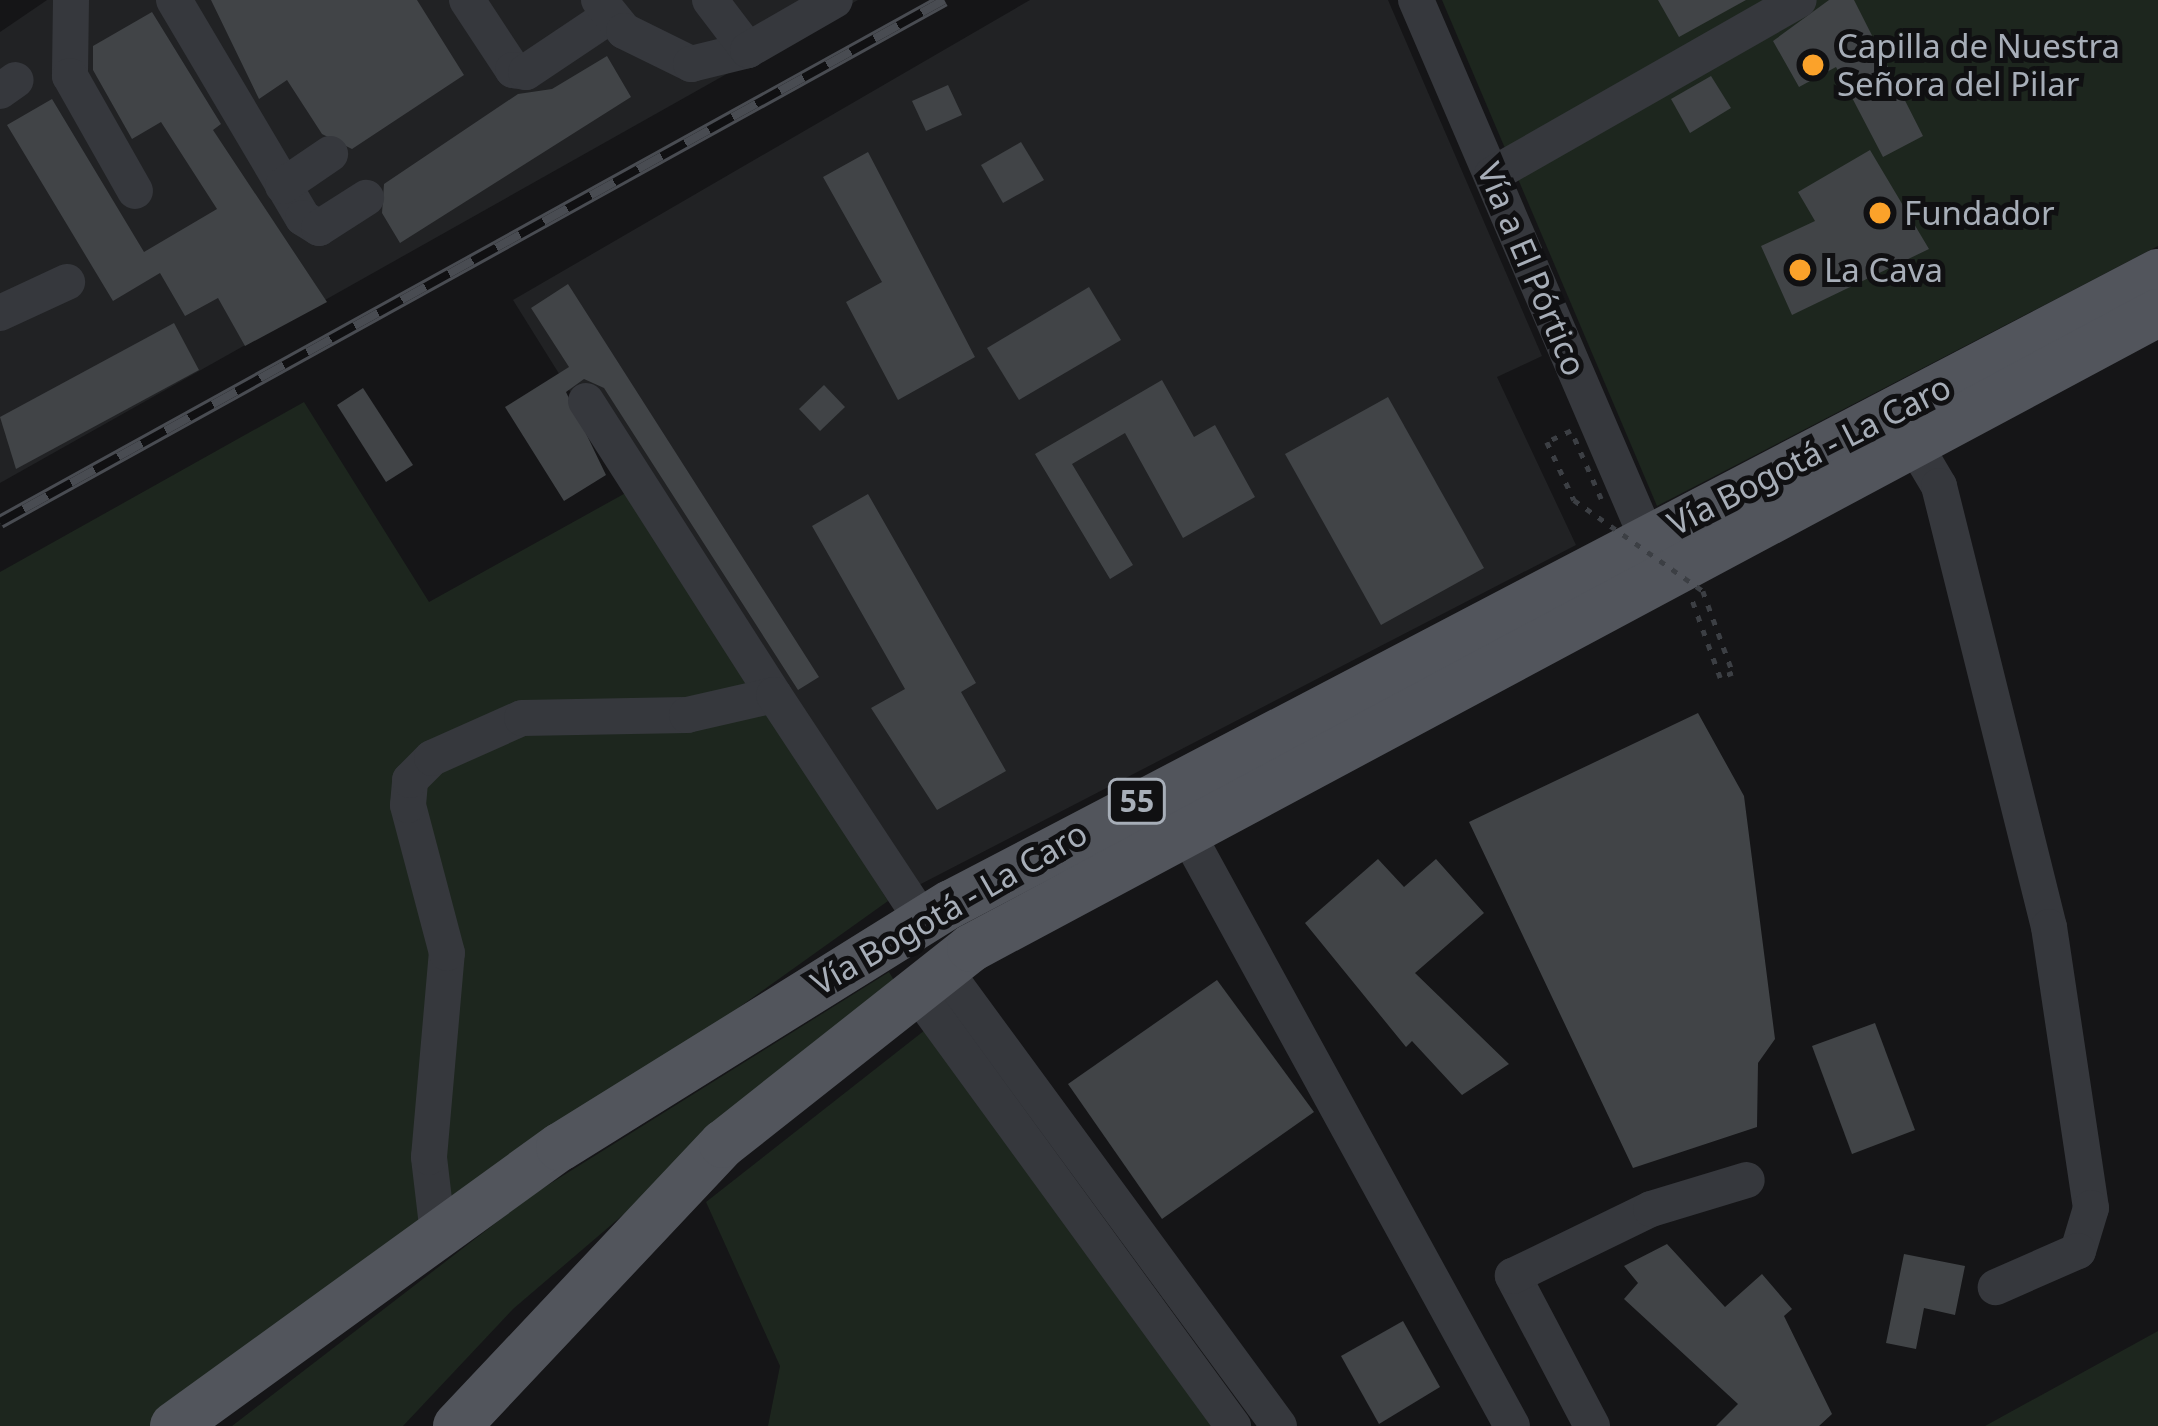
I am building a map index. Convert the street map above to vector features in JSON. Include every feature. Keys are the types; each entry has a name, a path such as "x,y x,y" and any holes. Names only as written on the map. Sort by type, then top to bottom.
{"main road":[{"name":"Vía Bogotá - La Caro","path":"174,1426 249,1362 438,1234 923,921 2158,273"},
{"name":"Vía Bogotá - La Caro","path":"457,1426 654,1208 929,978 1183,826 2158,313"},
{"path":"194,1426 249,1362"}],"street":[{"path":"70,0 70,76 135,191"},
{"path":"174,0 283,186 319,228 366,198"},
{"path":"467,0 513,70 526,72 604,8 691,64 748,50 835,0"},
{"path":"710,0 748,50"},
{"name":"Vía a El Pórtico","path":"1416,0 1647,538"},
{"path":"1492,175 1799,0"},
{"path":"283,186 330,154"},
{"path":"0,313 67,282"},
{"path":"586,400 923,921"},
{"path":"1913,442 1939,487 2049,927 2091,1208 2078,1251 1996,1287"},
{"path":"438,1234 429,1157 447,952 410,780 432,758 523,718 687,715 774,694"},
{"path":"1183,826 1511,1426"},
{"path":"929,978 1233,1426"},
{"path":"929,978 1279,1426"},
{"path":"1592,1426 1513,1276 1652,1209 1747,1180"}],"path":[{"path":"1601,499 1570,431 1547,442 1574,500 1703,591 1733,674 1720,679 1691,598"}],"shaded area":[{"path":"47,0 858,0 0,483 0,32"},
{"path":"1030,0 1388,0 1542,356 1497,377 1576,545 888,901 513,300"},
{"path":"1442,0 2158,0 2158,246 1657,506"},
{"path":"304,402 429,602 631,490 888,901 153,1426 0,1426 0,572"},
{"path":"889,972 895,982 513,1309 403,1426 232,1426 532,1195"},
{"path":"925,1030 1216,1426 768,1426 780,1366 706,1202"},
{"path":"2158,1331 2158,1426 1985,1426"}],"building":[{"path":"211,0 417,0 464,75 352,149 322,134 287,80 259,99"},
{"path":"1658,0 1746,0 1679,37"},
{"path":"1829,0 1854,0 1923,136 1883,157 1836,67 1799,87 1773,41"},
{"path":"152,12 221,124 213,130 327,302 245,346 218,298 185,316 160,273 113,301 7,125 52,99 144,252 217,209 161,122 132,139 93,70 93,46"},
{"path":"607,56 631,97 400,243 382,213 384,184 518,94 552,89"},
{"path":"1711,76 1731,108 1690,133 1671,99"},
{"path":"948,85 962,115 926,131 912,101"},
{"path":"1021,142 1044,180 1003,203 981,165"},
{"path":"1870,150 1929,249 1792,315 1761,246 1815,221 1798,192"},
{"path":"868,152 975,357 898,400 846,302 882,282 823,177"},
{"path":"568,284 819,677 798,690 604,388 584,379 566,392 606,475 564,501 505,407 569,367 531,308"},
{"path":"1089,287 1121,340 1019,400 987,348"},
{"path":"174,323 199,370 16,469 0,417"},
{"path":"1162,380 1194,437 1215,425 1255,497 1183,538 1125,433 1072,464 1133,565 1110,579 1035,454"},
{"path":"824,385 845,407 820,431 799,409"},
{"path":"363,388 413,465 386,482 337,405"},
{"path":"1388,397 1484,568 1381,625 1285,454"},
{"path":"868,494 976,683 961,692 1006,771 937,810 871,708 905,689 812,526"},
{"path":"1698,713 1744,796 1775,1039 1758,1063 1757,1127 1633,1168 1469,822"},
{"path":"1378,859 1404,887 1436,859 1484,913 1415,973 1509,1064 1462,1095 1412,1041 1406,1047 1305,923"},
{"path":"1217,980 1314,1112 1162,1219 1068,1084"},
{"path":"1875,1023 1915,1130 1852,1154 1812,1046"},
{"path":"1667,1244 1725,1307 1762,1274 1792,1309 1784,1316 1832,1414 1819,1426 1716,1426 1738,1404 1624,1299 1638,1283 1624,1266"},
{"path":"1904,1254 1965,1266 1955,1315 1924,1308 1916,1349 1886,1343"},
{"path":"1403,1321 1440,1387 1379,1424 1341,1356"}],"railway":[{"path":"0,522 944,0"}],"place":[{"name":"Capilla de Nuestra Señora del Pilar","path":"1813,65"},
{"name":"Fundador","path":"1880,213"},
{"name":"La Cava","path":"1800,270"}]}
